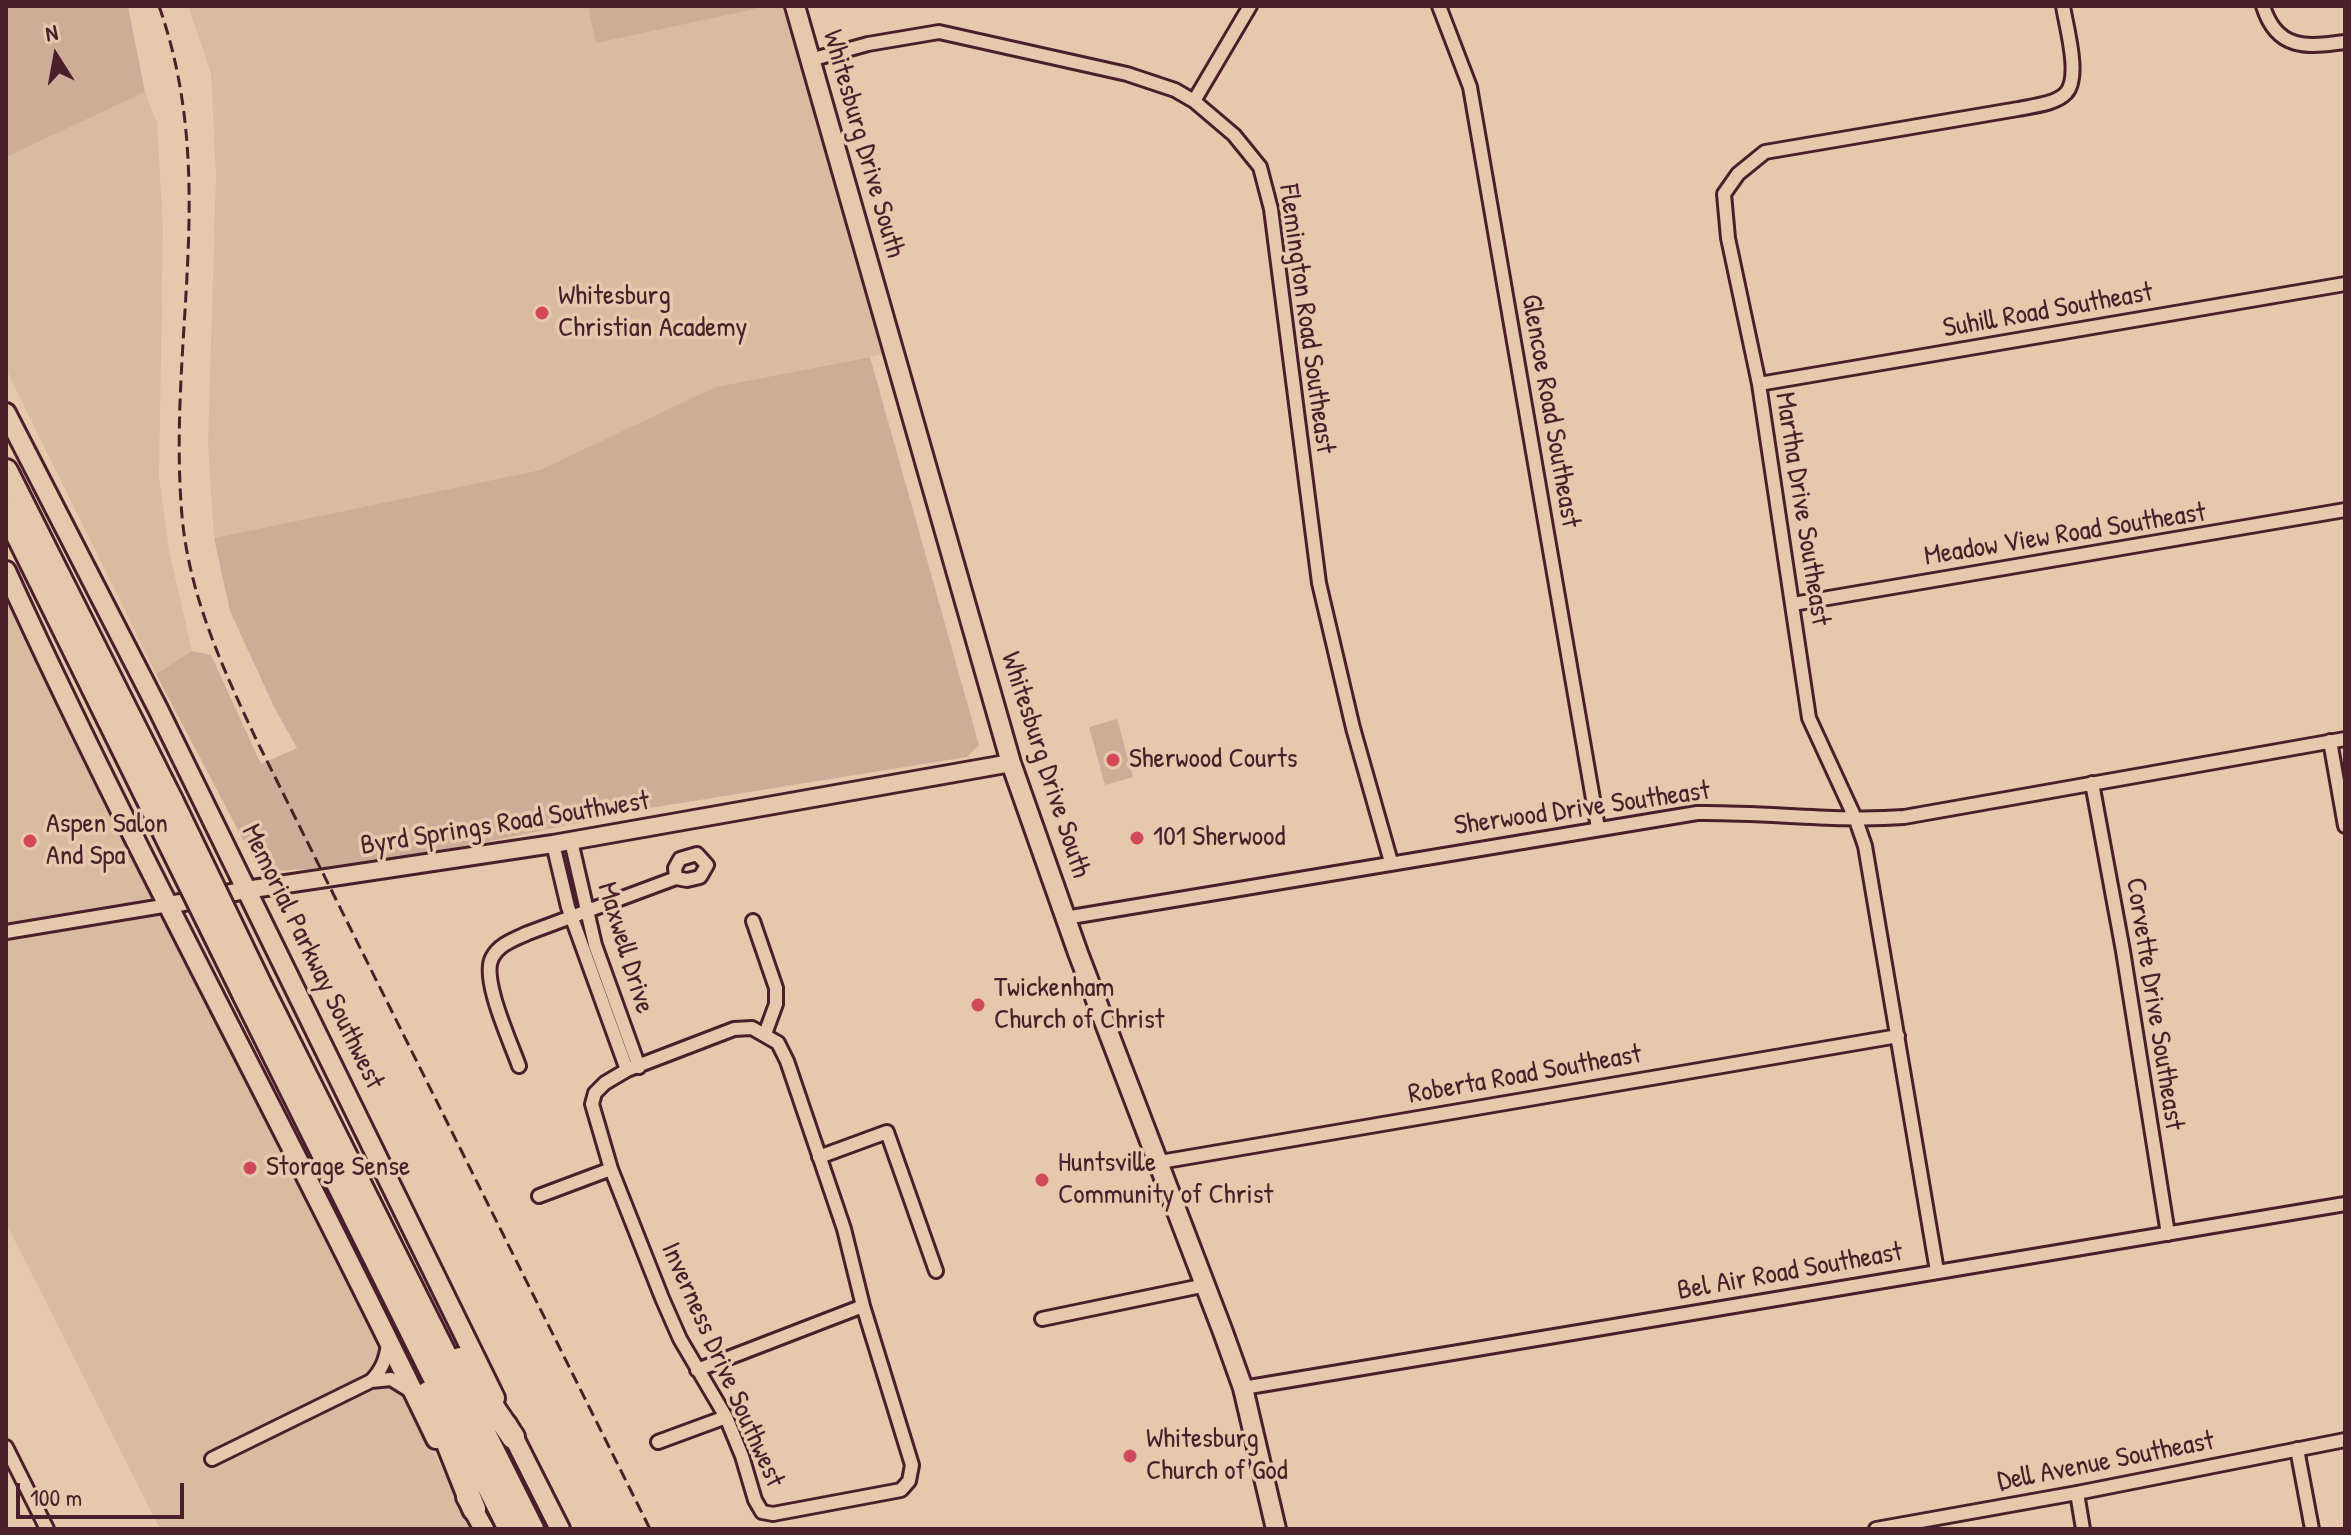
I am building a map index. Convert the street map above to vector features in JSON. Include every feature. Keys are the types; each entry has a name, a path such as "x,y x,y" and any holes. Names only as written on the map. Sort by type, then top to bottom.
{"highway":[{"path":"6,451 14,468 13,505"},
{"path":"6,471 13,505 253,991 377,1238 532,1529"},
{"path":"377,1238 408,1261 455,1350 513,1437"},
{"path":"377,1238 479,1519"},
{"path":"377,1238 510,1529"}],"main road":[{"name":"Whitesburg Drive South","path":"795,6 1011,763 1065,918 1160,1162 1243,1388 1276,1529"},
{"name":"Memorial Parkway Southwest","path":"6,413 158,709 560,1529"},
{"path":"6,571 210,991 479,1519"},
{"path":"130,828 144,839 170,840 189,835 202,826 208,813"},
{"path":"210,991 217,973 238,957 263,952 284,965"}],"street":[{"path":"1194,101 1250,6"},
{"name":"Glencoe Road Southeast","path":"1439,6 1470,87 1598,828"},
{"name":"Martha Drive Southeast","path":"1937,1271 1865,846 1809,718 1759,384 1728,238 1724,194 1738,174 1765,152 2018,109 2051,101 2066,93 2071,82 2072,63 2063,6"},
{"path":"2263,6 2266,17 2292,44 2309,47 2345,42"},
{"name":"Flemington Road Southeast","path":"810,60 868,44 939,32 1127,74 1175,90 1194,101 1234,135 1260,167 1268,195 1319,583 1353,728 1391,862"},
{"name":"Suhill Road Southeast","path":"1759,384 2345,284"},
{"name":"Meadow View Road Southeast","path":"1793,604 2345,510"},
{"name":"Sherwood Drive Southeast","path":"1065,918 1697,813 1746,812 1856,820 1904,817 2345,739"},
{"path":"2330,741 2345,826"},
{"name":"Byrd Springs Road Southwest","path":"6,932 246,890 571,841 1011,763"},
{"name":"Corvette Drive Southeast","path":"2092,783 2123,951 2168,1234"},
{"name":"Maxwell Drive","path":"571,841 595,945 633,1069"},
{"path":"553,844 572,917 633,1069"},
{"path":"519,1066 488,978 492,958 505,944 676,878"},
{"path":"753,921 776,988 776,1004 765,1034"},
{"name":"Inverness Drive Southwest","path":"752,1028 765,1034 778,1043 787,1061 844,1229 863,1306 912,1465 909,1481 901,1490 773,1514 762,1512 755,1500 726,1417 697,1370 668,1312 611,1169 592,1104 595,1093 605,1083 633,1069 734,1029 752,1028"},
{"name":"Roberta Road Southeast","path":"1160,1162 1898,1036"},
{"path":"819,1157 887,1132 936,1271"},
{"path":"539,1196 611,1169"},
{"name":"Bel Air Road Southeast","path":"1243,1388 2345,1204"},
{"path":"1042,1319 1206,1285"},
{"path":"697,1370 863,1306"},
{"path":"212,1459 371,1381 385,1360 389,1341"},
{"path":"371,1381 391,1379 414,1392"},
{"path":"658,1442 726,1417"},
{"name":"Dell Avenue Southeast","path":"1878,1529 2345,1440"},
{"path":"6,1447 47,1529"},
{"path":"2297,1449 2312,1529"},
{"path":"2077,1493 2083,1529"}],"shaded area":[{"path":"6,6 128,6 145,92 6,157"},
{"name":"Whitesburg Christian Academy","path":"188,6 786,6 884,354 715,387 540,470 214,538 208,445 216,175 211,73"},
{"path":"588,6 754,6 755,9 596,43"},
{"path":"145,92 157,123 163,228 159,477 169,550 192,651 156,674 6,369 6,157"},
{"path":"870,357 979,745 967,757 650,808 481,843 336,867 260,872 156,674 192,651 211,655 261,764 297,748 275,709 230,611 214,538 540,470 715,387"},
{"path":"6,591 472,1529 160,1529 6,1223"},
{"name":"Sherwood Courts","path":"1117,719 1133,777 1105,785 1089,727"}],"railway":[{"path":"159,6 177,70 186,134 189,197 179,451 182,516 192,574 209,631 256,739 650,1529"}],"place":[{"name":"Whitesburg Christian Academy","path":"542,313"},
{"name":"Sherwood Courts","path":"1113,760"},
{"name":"101 Sherwood","path":"1137,838"},
{"name":"Aspen Salon And Spa","path":"30,841"},
{"name":"Twickenham Church of Christ","path":"978,1005"},
{"name":"Storage Sense","path":"250,1168"},
{"name":"Huntsville Community of Christ","path":"1042,1180"},
{"name":"Whitesburg Church of God","path":"1130,1456"}]}
